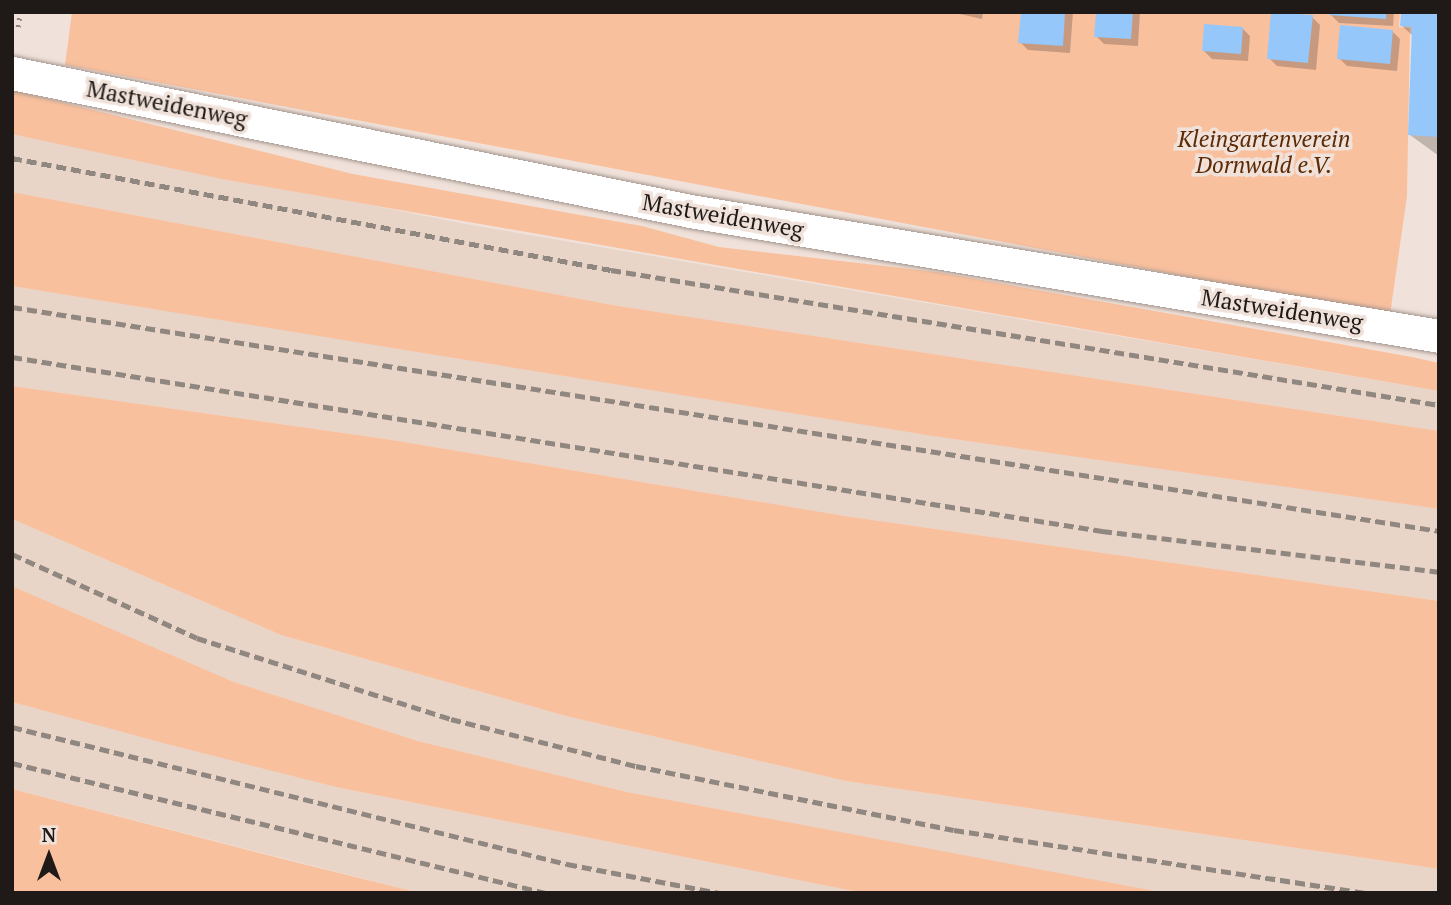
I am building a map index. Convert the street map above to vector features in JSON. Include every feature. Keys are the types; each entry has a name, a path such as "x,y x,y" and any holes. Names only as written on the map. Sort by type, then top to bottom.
{"lane":[{"name":"Mastweidenweg","path":"12,73 690,211 1439,336"}],"shaded area":[{"path":"12,134 466,224 1439,391 1439,431 618,306 12,192"},
{"path":"12,286 1439,509 1439,601 845,516 386,439 12,386"},
{"path":"12,519 281,635 566,716 846,781 1439,869 1439,893 1158,892 627,792 418,741 234,682 12,586"},
{"path":"12,702 336,787 863,893 420,893 12,789"}],"green space":[{"name":"Kleingartenverein Dornwald e.V.","path":"72,12 1400,12 1399,27 1410,28 1407,196 1390,315 65,65"},
{"path":"12,90 353,174 642,226 719,247 937,272 1412,357 1439,363 1439,391 222,179 12,134"},
{"path":"12,192 618,306 1439,431 1439,509 933,436 12,286"},
{"path":"12,386 386,439 845,516 1439,601 1439,869 846,781 566,716 281,635 12,519"},
{"path":"12,586 234,682 418,741 627,792 1166,893 863,893 336,787 167,744 12,702"},
{"path":"12,789 299,863 420,893 12,893"}],"building":[{"path":"1021,12 1065,12 1063,46 1018,43"},
{"path":"1096,12 1133,12 1131,39 1094,37"},
{"path":"1271,12 1313,15 1308,63 1267,59"},
{"path":"1329,12 1386,12 1386,19 1329,15"},
{"path":"1401,12 1439,12 1439,137 1408,135 1412,27 1400,26"},
{"path":"1204,24 1243,27 1241,54 1202,51"},
{"path":"1340,25 1393,30 1390,64 1337,59"}],"railway":[{"path":"12,158 611,270 1439,405"},
{"path":"12,307 1439,531"},
{"path":"12,357 1102,531 1439,572"},
{"path":"12,554 197,638 451,719 636,766 954,830 1367,893"},
{"path":"12,727 567,864 719,893"},
{"path":"12,763 546,893"}]}
